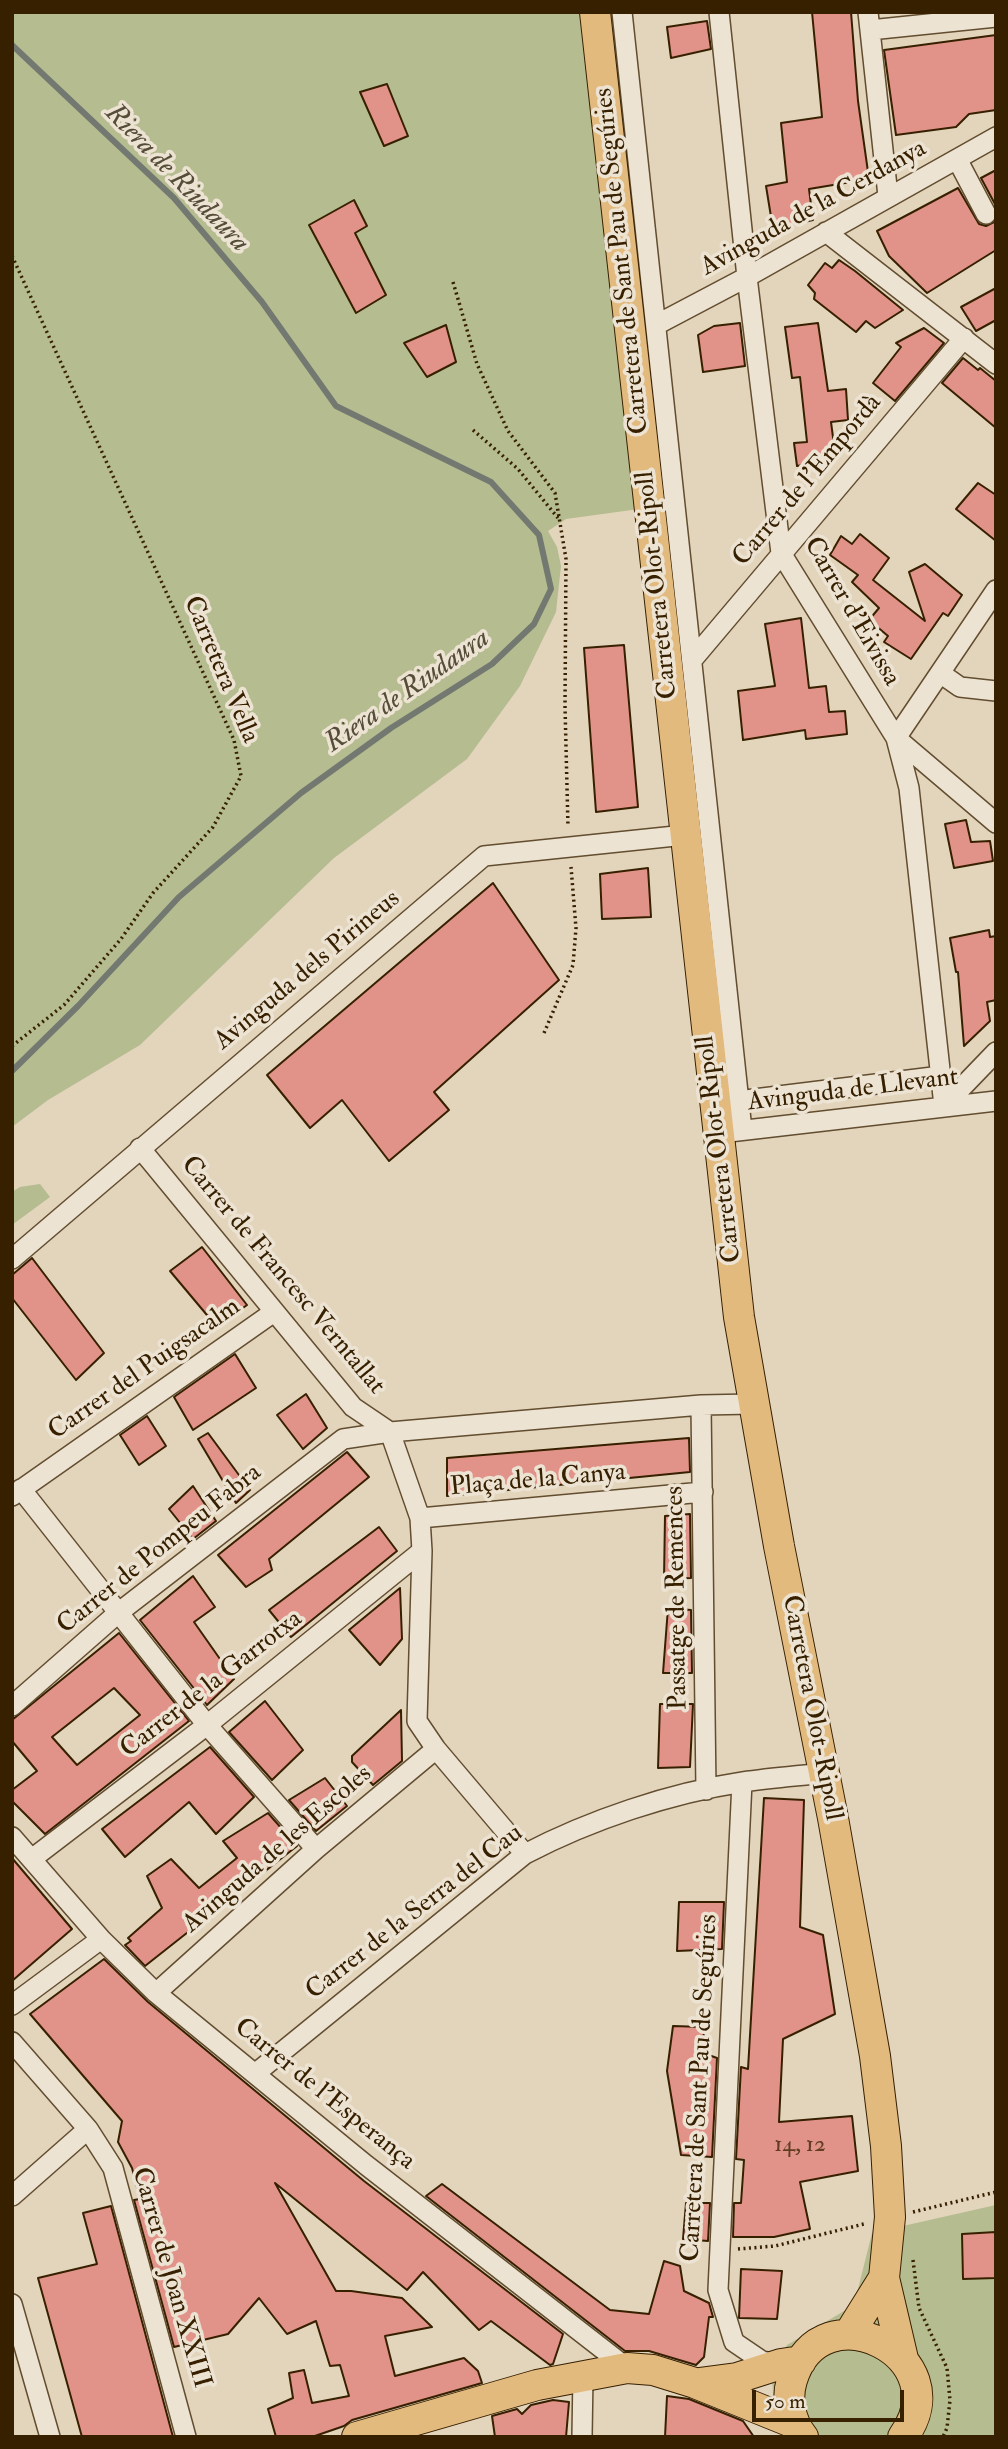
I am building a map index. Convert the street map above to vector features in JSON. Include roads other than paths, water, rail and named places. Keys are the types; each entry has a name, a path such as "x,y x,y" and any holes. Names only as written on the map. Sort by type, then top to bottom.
{"main road":[{"name":"Carretera Olot-Ripoll","path":"595,12 685,835 729,1132 739,1317 879,2078 886,2146 905,2218 884,2278 849,2334"},
{"name":"Carretera Olot-Ripoll","path":"884,2278 903,2359 910,2371 916,2396 911,2422 902,2437"},
{"path":"695,2383 737,2378 791,2363 817,2345 849,2334 875,2338 903,2359"},
{"path":"791,2363 789,2398 799,2430"},
{"path":"357,2437 472,2402 583,2375 627,2368 653,2370 695,2383 799,2430"}],"street":[{"name":"Carretera de Sant Pau de Segúries","path":"622,12 738,1101 729,1132"},
{"name":"Carrer d'Eivissa","path":"719,12 747,277 782,553 896,738 909,788 944,1107"},
{"path":"888,196 869,21 996,17"},
{"name":"Avinguda de la Cerdanya","path":"656,325 747,277 996,136"},
{"path":"957,159 986,214"},
{"path":"826,232 996,364"},
{"name":"Carrer de l'Empordà","path":"693,659 964,338"},
{"path":"996,590 896,738 996,823"},
{"path":"940,673 960,687 996,691"},
{"name":"Avinguda dels Pirineus","path":"12,1259 484,856 685,835"},
{"path":"944,1107 996,1052"},
{"name":"Avinguda de Llevant","path":"738,1101 941,1076"},
{"name":"Avinguda de Llevant","path":"729,1132 996,1101"},
{"name":"Carrer de Francesc Verntallat","path":"140,1148 353,1407 390,1432"},
{"name":"Carrer del Puigsacalm","path":"17,1493 274,1312"},
{"name":"Carrer de Francesc Verntallat","path":"343,1439 390,1432 701,1405 753,1404"},
{"name":"Passatge de Remences","path":"701,1405 706,1790"},
{"path":"390,1432 420,1518 422,1551 417,1721 436,1749 525,1854"},
{"name":"Carrer de Pompeu Fabra","path":"12,1706 118,1613 343,1439"},
{"name":"Plaça de la Canya","path":"420,1518 703,1492"},
{"path":"17,1493 118,1613 207,1725 316,1849"},
{"name":"Carrer de la Garrotxa","path":"33,1858 207,1725 422,1551"},
{"name":"Avinguda de les Escoles","path":"156,1993 316,1849 436,1749"},
{"name":"Carrer de la Serra del Cau","path":"256,2073 525,1854 550,1841 658,1800 742,1782 824,1773"},
{"name":"Carretera de Sant Pau de Segúries","path":"742,1782 718,2290 734,2342 762,2361 791,2363"},
{"name":"Carrer de l'Esperança","path":"12,1837 101,1939 156,1993 366,2165 627,2368"},
{"path":"12,2005 101,1939"},
{"name":"Carrer de Joan XXIII","path":"12,2042 88,2129 113,2168 186,2437"},
{"path":"12,2196 88,2129"},
{"path":"12,2304 50,2437"},
{"path":"582,2437 583,2375"}],"waterway":[{"name":"Riera de Riudaura","path":"12,45 174,198 262,302 336,406 491,482 539,535 551,589 534,624 492,664 391,728 301,793 179,897 78,1006 12,1071"}]}
